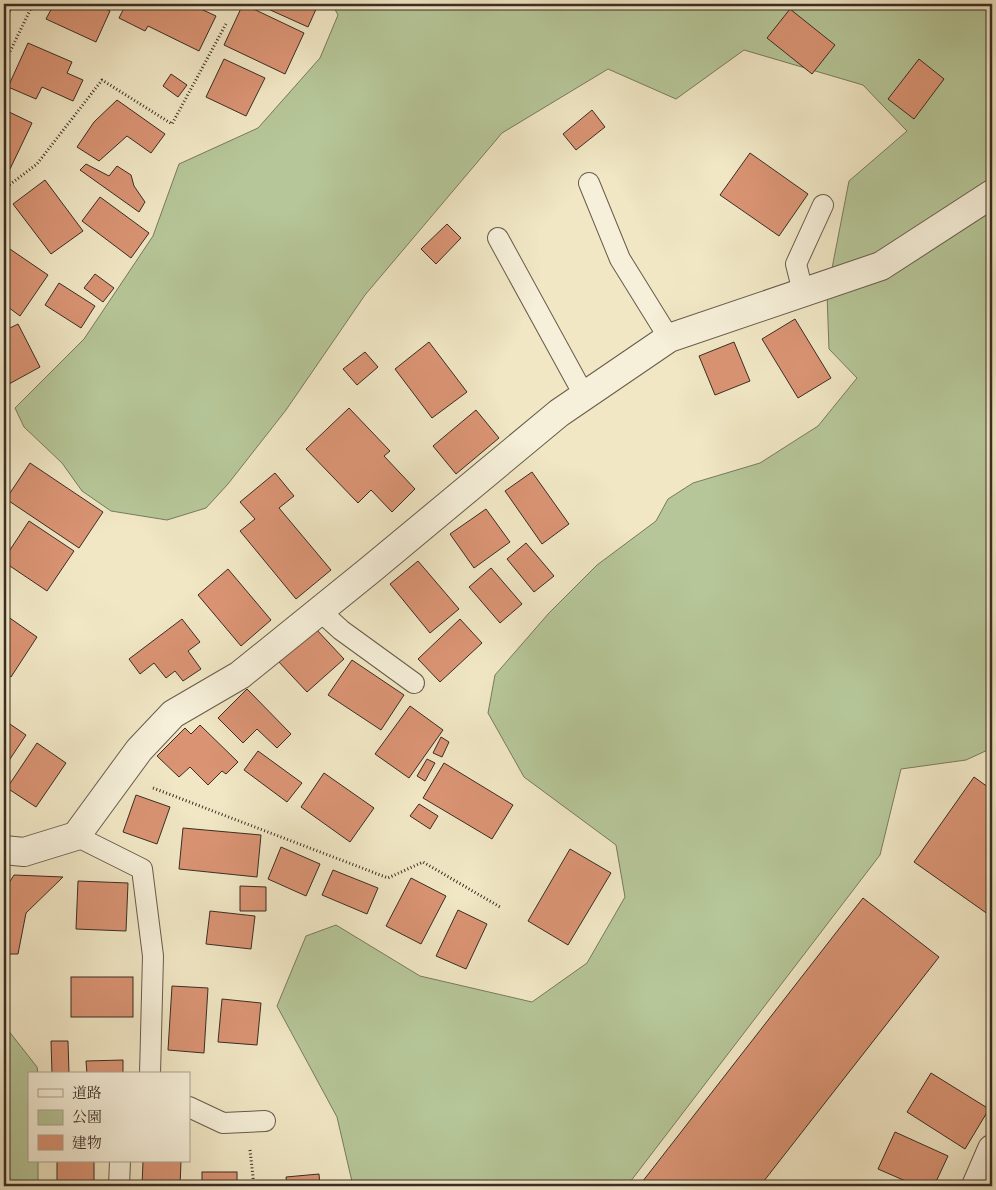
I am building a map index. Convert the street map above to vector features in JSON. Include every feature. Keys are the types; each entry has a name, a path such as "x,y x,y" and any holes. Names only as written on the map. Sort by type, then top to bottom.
{"street":[{"path":"4,850 24,852 76,836 138,750 173,714 240,675 559,413 669,338 881,266 992,194"},
{"path":"976,1186 992,1149"}],"lane":[{"path":"589,183 620,259 669,338"},
{"path":"802,292 796,264 824,205"},
{"path":"498,238 584,395"},
{"path":"319,610 341,630 414,683"},
{"path":"76,836 142,869 153,956 150,1072"},
{"path":"190,1107 223,1123 256,1121"},
{"path":"119,1186 120,1162"}],"path":[{"path":"4,64 34,4"},
{"path":"4,189 37,164 102,80 172,124 227,22"},
{"path":"120,775 388,878 424,862 500,907"},
{"path":"254,1186 256,1121"}],"green space":[{"path":"332,4 992,4 992,748 966,760 901,769 880,855 627,1186 353,1186 337,1117 277,1006 306,936 336,925 420,976 532,1002 587,963 625,897 616,845 524,777 488,713 495,675 549,613 597,565 656,521 668,499 693,483 760,463 818,426 857,378 829,349 827,294 849,181 907,131 863,85 744,50 676,99 608,69 502,133 365,295 286,410 228,484 206,508 167,520 111,511 82,491 62,463 24,427 15,408 84,339 153,236 179,164 258,128 320,58 338,15"},
{"path":"4,1025 37,1067 38,1072 28,1072 28,1162 38,1162 38,1186 4,1186"}],"building":[{"path":"4,4 13,4 7,19 4,18"},
{"path":"54,4 95,4 110,11 96,42 46,19"},
{"path":"126,4 190,4 216,16 199,51 148,26 145,31 119,18"},
{"path":"243,4 304,33 285,74 224,45"},
{"path":"257,4 310,4 317,7 308,27"},
{"path":"790,9 835,45 812,74 767,38"},
{"path":"28,43 72,62 67,73 83,80 73,101 42,87 36,99 8,87"},
{"path":"224,59 265,78 246,116 206,97"},
{"path":"919,59 944,79 914,119 888,99"},
{"path":"171,74 187,85 178,97 163,86"},
{"path":"117,100 165,134 151,153 127,136 99,161 77,147 94,122"},
{"path":"5,110 32,123 10,169 4,166"},
{"path":"592,110 605,127 576,150 563,134"},
{"path":"750,153 808,194 779,236 720,195"},
{"path":"86,164 109,176 117,166 131,175 134,186 145,202 139,212 80,170"},
{"path":"45,180 83,231 51,254 13,204"},
{"path":"100,197 149,233 131,258 82,221"},
{"path":"447,224 461,238 436,264 421,249"},
{"path":"4,245 48,275 20,316 4,304"},
{"path":"95,274 114,288 103,302 84,288"},
{"path":"59,283 95,306 81,328 45,305"},
{"path":"795,319 831,378 798,398 762,339"},
{"path":"18,324 40,367 9,384 4,375 4,331"},
{"path":"429,342 467,392 432,418 395,369"},
{"path":"734,342 750,381 715,395 699,356"},
{"path":"365,352 378,367 357,385 343,369"},
{"path":"349,408 390,451 384,456 415,489 392,512 371,490 358,503 306,449"},
{"path":"476,410 499,438 456,474 433,446"},
{"path":"30,463 103,512 79,548 6,499"},
{"path":"532,472 569,524 542,544 505,491"},
{"path":"275,473 294,496 279,508 331,570 296,599 240,531 255,519 240,502"},
{"path":"486,509 510,542 474,568 450,534"},
{"path":"29,521 74,551 47,591 4,562 4,559"},
{"path":"526,543 554,576 534,592 507,559"},
{"path":"418,561 459,609 430,633 390,584"},
{"path":"491,568 522,604 500,623 469,587"},
{"path":"228,569 271,620 241,646 198,595"},
{"path":"4,614 37,637 11,677 4,672"},
{"path":"182,619 200,642 188,651 201,669 183,681 175,671 166,678 154,663 140,674 129,659"},
{"path":"460,619 482,643 440,682 418,659"},
{"path":"315,628 344,659 307,692 278,661"},
{"path":"352,660 404,695 381,730 328,695"},
{"path":"247,689 291,734 277,748 257,729 243,743 218,718"},
{"path":"410,706 443,730 409,778 375,754"},
{"path":"4,720 26,735 4,768"},
{"path":"200,725 238,762 226,774 222,771 208,785 190,767 179,777 157,756 185,728 191,734"},
{"path":"441,737 449,742 442,757 433,753"},
{"path":"37,743 66,763 36,807 7,788"},
{"path":"258,751 302,783 287,802 244,770"},
{"path":"427,759 435,763 425,781 417,776"},
{"path":"444,763 513,805 492,839 423,798"},
{"path":"324,773 374,808 350,842 301,807"},
{"path":"974,777 992,790 992,917 914,862"},
{"path":"136,795 170,807 157,844 123,832"},
{"path":"419,804 438,816 430,829 410,816"},
{"path":"183,828 261,835 257,877 179,869"},
{"path":"281,847 320,864 306,896 268,879"},
{"path":"570,849 611,873 568,945 528,921"},
{"path":"333,870 378,888 367,914 322,895"},
{"path":"14,875 63,877 26,913 18,954 4,954 4,891"},
{"path":"411,878 446,896 421,944 386,926"},
{"path":"78,881 128,883 126,931 76,929"},
{"path":"240,886 266,887 266,911 240,911"},
{"path":"863,898 939,957 760,1186 639,1186"},
{"path":"458,910 487,924 466,969 436,956"},
{"path":"210,911 255,916 251,949 206,944"},
{"path":"71,977 133,977 133,1017 71,1017"},
{"path":"172,986 208,988 204,1053 168,1050"},
{"path":"222,999 261,1003 257,1045 218,1042"},
{"path":"51,1041 68,1041 69,1072 52,1072"},
{"path":"123,1060 123,1072 87,1072 86,1061"},
{"path":"931,1073 989,1109 965,1149 907,1112"},
{"path":"895,1132 948,1156 934,1186 917,1186 878,1169"},
{"path":"57,1162 94,1162 94,1186 57,1186"},
{"path":"143,1162 181,1162 180,1186 142,1186"},
{"path":"202,1172 237,1172 237,1186 202,1186"},
{"path":"319,1174 320,1186 287,1186 286,1177"},
{"path":"864,1181 878,1186 862,1186"}]}
